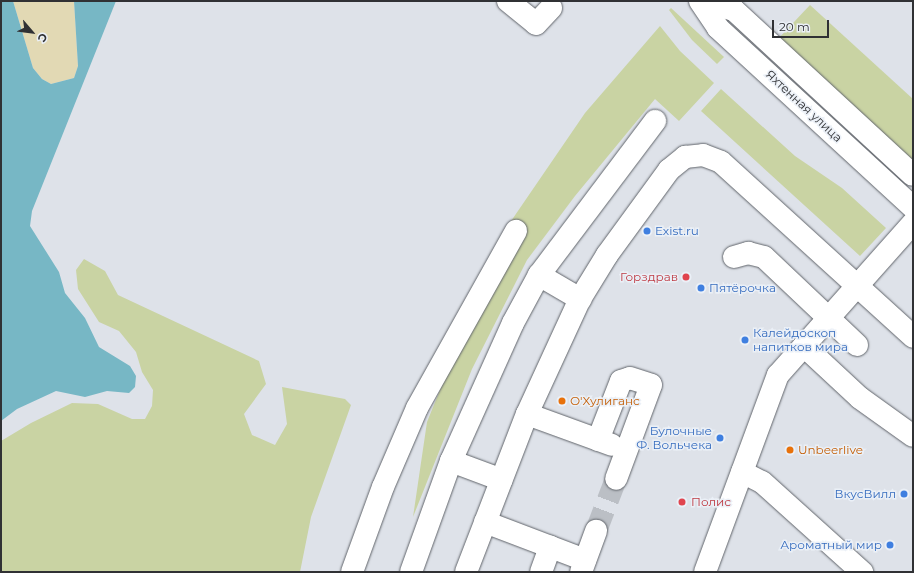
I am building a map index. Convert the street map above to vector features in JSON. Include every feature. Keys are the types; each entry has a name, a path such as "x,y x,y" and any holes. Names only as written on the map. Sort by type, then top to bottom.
{"street":[{"path":"508,1 536,24 550,3"},
{"name":"Яхтенная улица","path":"700,1 718,28 913,206"},
{"name":"Яхтенная улица","path":"706,1 734,10 913,175"},
{"path":"411,572 451,461 513,323 539,275 655,121"},
{"path":"466,572 527,414 580,299 607,254 669,170 685,157 703,155 721,162 913,337"},
{"path":"705,572 778,375 913,224"},
{"path":"352,572 383,487 417,408 516,231"},
{"path":"734,257 748,253 764,257 857,345"},
{"path":"539,275 580,299"},
{"path":"804,346 860,398 913,436"},
{"path":"598,440 621,381 630,378 651,385 616,479"},
{"path":"527,414 626,450"},
{"path":"451,461 502,480"},
{"path":"742,472 762,482 862,572"},
{"path":"485,522 550,547 583,566 596,531"},
{"path":"541,572 550,547"}],"green space":[{"path":"810,5 913,99 913,164 777,40"},
{"path":"671,8 724,57 717,64 692,40 669,10"},
{"path":"660,26 680,51 714,83 679,121 655,99 575,196 527,260 472,369 413,517 427,422 505,230 585,113"},
{"path":"721,89 795,156 842,188 886,228 860,256 701,111"},
{"path":"84,259 105,271 118,295 259,361 266,384 244,414 252,435 275,445 287,424 282,387 345,399 351,405 311,517 300,572 1,572 1,441 31,423 72,403 98,404 132,419 145,419 152,406 153,390 142,372 136,352 119,331 99,322 78,289 76,270"}],"sand":[{"path":"13,1 74,1 78,66 74,78 51,84 42,79 33,68"}],"water":[{"path":"1,1 13,1 33,68 42,79 51,84 74,78 78,66 74,1 116,1 32,211 30,226 59,272 65,293 85,318 99,347 130,366 136,376 135,387 129,393 107,391 85,397 56,391 17,409 1,421"}],"tunnel":[{"path":"596,531 616,479"}],"place":[{"name":"Exist.ru","path":"647,231"},
{"name":"Горздрав","path":"686,277"},
{"name":"Пятёрочка","path":"701,288"},
{"name":"Калейдоскоп напитков мира","path":"745,340"},
{"name":"О'Хулиганс","path":"562,401"},
{"name":"Булочные Ф. Вольчека","path":"720,438"},
{"name":"Unbeerlive","path":"790,450"},
{"name":"ВкусВилл","path":"904,494"},
{"name":"Полис","path":"682,502"},
{"name":"Ароматный мир","path":"890,545"}]}
